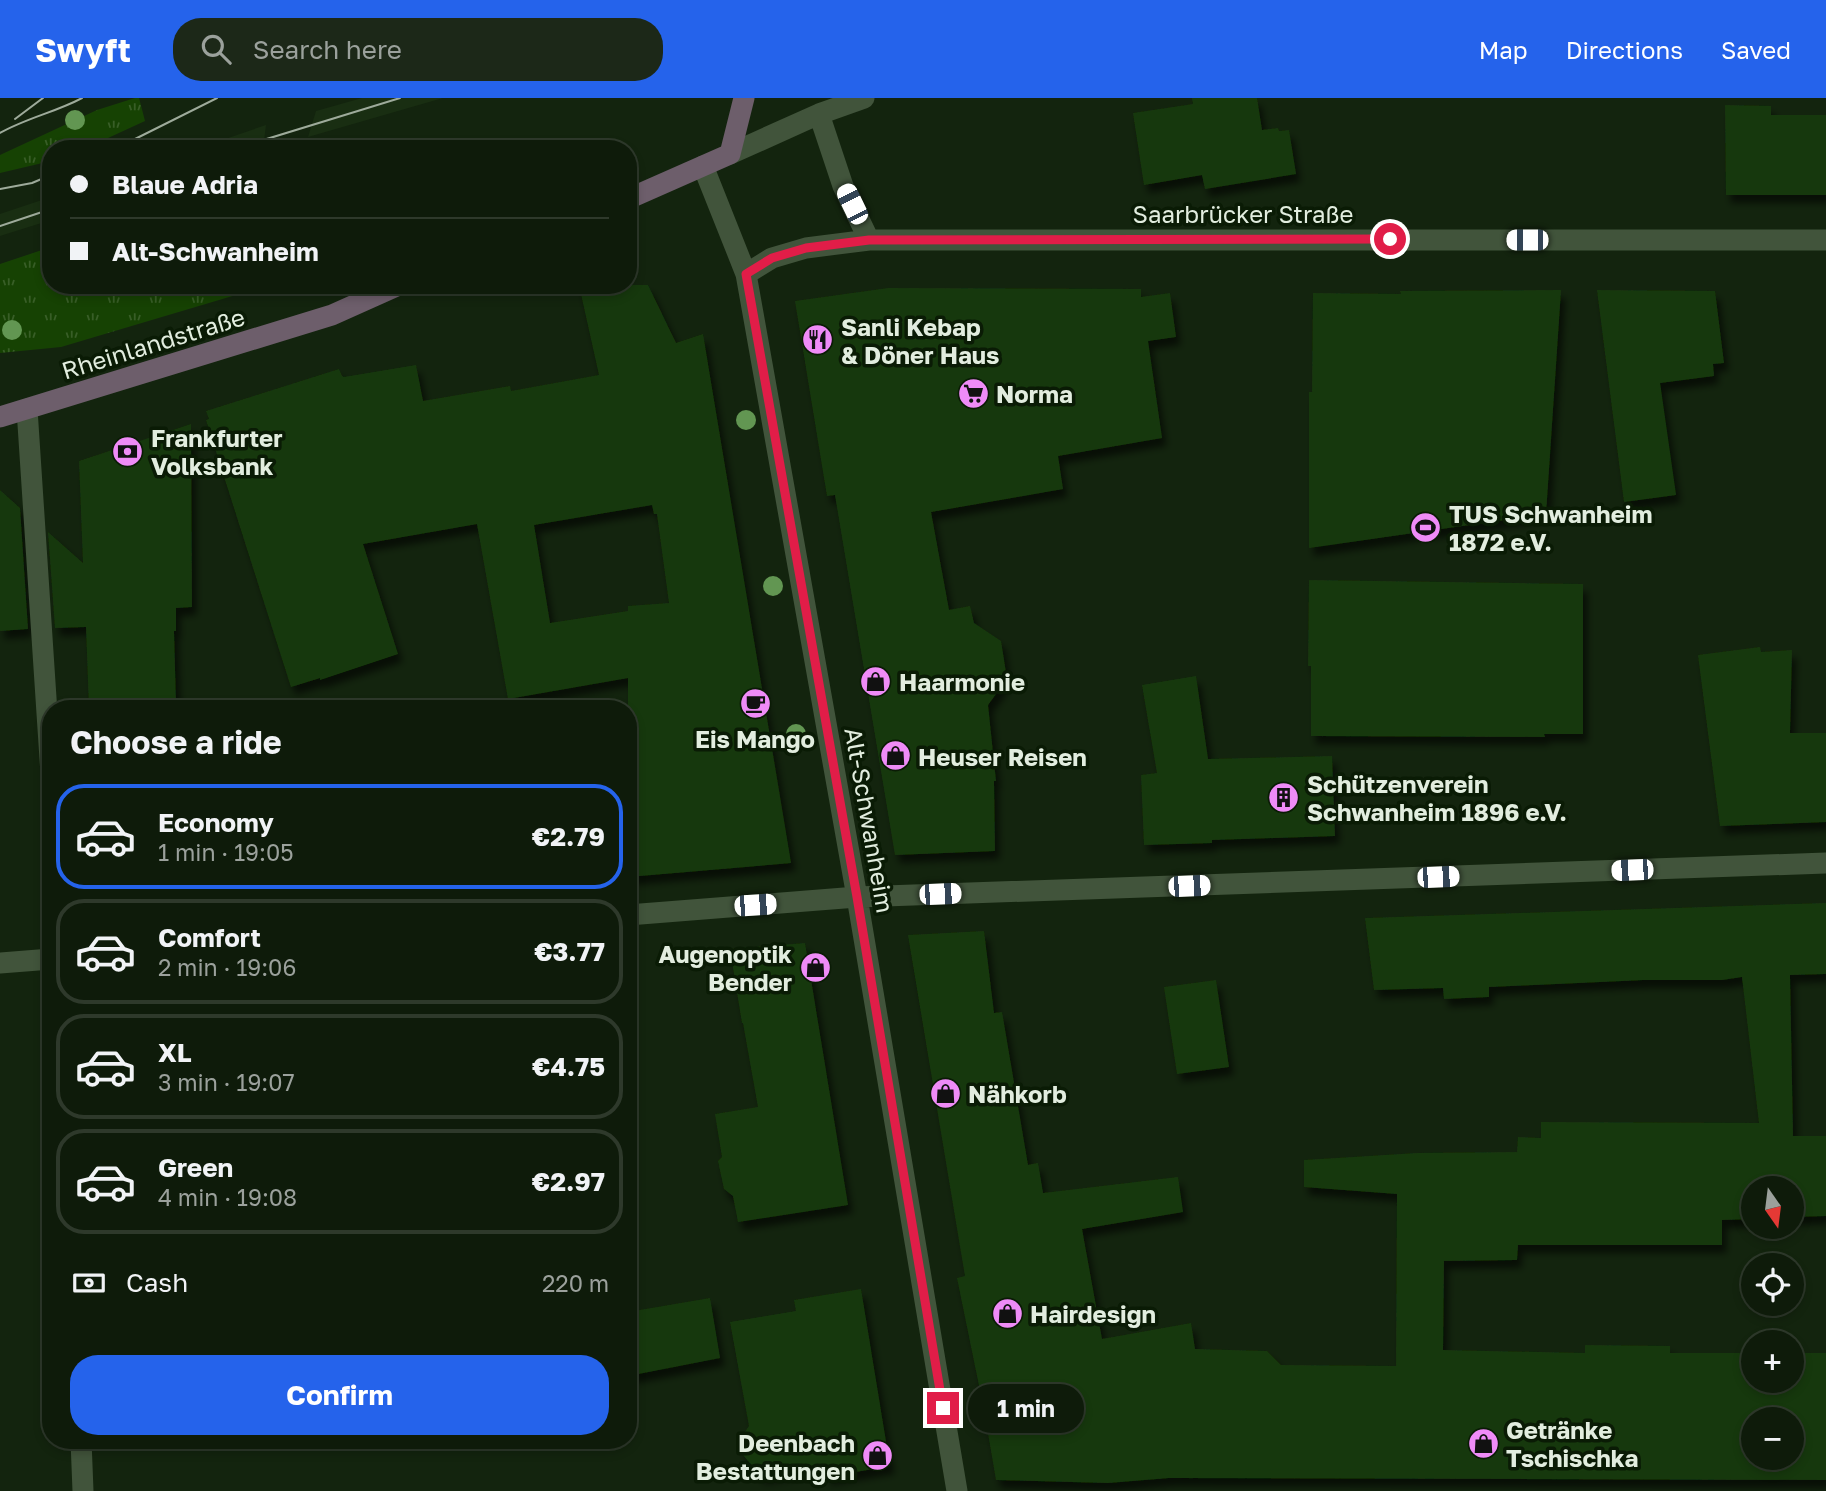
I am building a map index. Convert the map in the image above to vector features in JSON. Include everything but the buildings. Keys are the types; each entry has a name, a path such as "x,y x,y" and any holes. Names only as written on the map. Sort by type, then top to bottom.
{"street":[{"path":"730,154 744,98"},
{"path":"637,195 819,114 864,98"},
{"path":"819,114 843,186 869,240"},
{"name":"Alt-Schwanheim","path":"703,166 746,274 857,897 957,1491"},
{"name":"Saarbrücker Straße","path":"746,274 772,258 806,248 869,240 1826,240"},
{"name":"Rheinlandstraße","path":"0,417 332,315 379,294"},
{"path":"27,409 46,700"},
{"path":"637,914 857,897 1826,863"},
{"path":"0,963 42,959"},
{"path":"81,1449 83,1491"}],"shaded area":[{"path":"362,98 443,98 308,137 316,111"},
{"path":"266,125 264,140 222,140"},
{"path":"42,200 42,223 0,236 0,214"}],"green space":[{"path":"139,98 145,121 104,140 42,140 42,163 0,173 0,155 97,110"},
{"path":"42,250 42,294 239,294 61,347 0,353 0,264"}],"tram line":[{"path":"15,119 43,98"},
{"path":"0,133 82,98"},
{"path":"133,140 217,98"},
{"path":"263,140 400,98"},
{"path":"0,189 42,179"},
{"path":"0,226 42,212"}],"place":[{"name":"Sanli Kebap & Döner Haus","path":"818,340"},
{"name":"Norma","path":"973,393"},
{"name":"Frankfurter Volksbank","path":"128,451"},
{"name":"TUS Schwanheim 1872 e.V.","path":"1426,527"},
{"name":"Haarmonie","path":"876,681"},
{"name":"Eis Mango","path":"755,704"},
{"name":"Heuser Reisen","path":"895,756"},
{"name":"Schützenverein Schwanheim 1896 e.V.","path":"1284,797"},
{"name":"Augenoptik Bender","path":"815,967"},
{"name":"Nähkorb","path":"945,1093"},
{"name":"Hairdesign","path":"1007,1313"},
{"name":"Getränke Tschischka","path":"1483,1443"},
{"name":"Deenbach Bestattungen","path":"878,1456"}],"route":[{"path":"943,1408 857,897 746,274 772,258 806,248 869,240 1390,239"}]}
